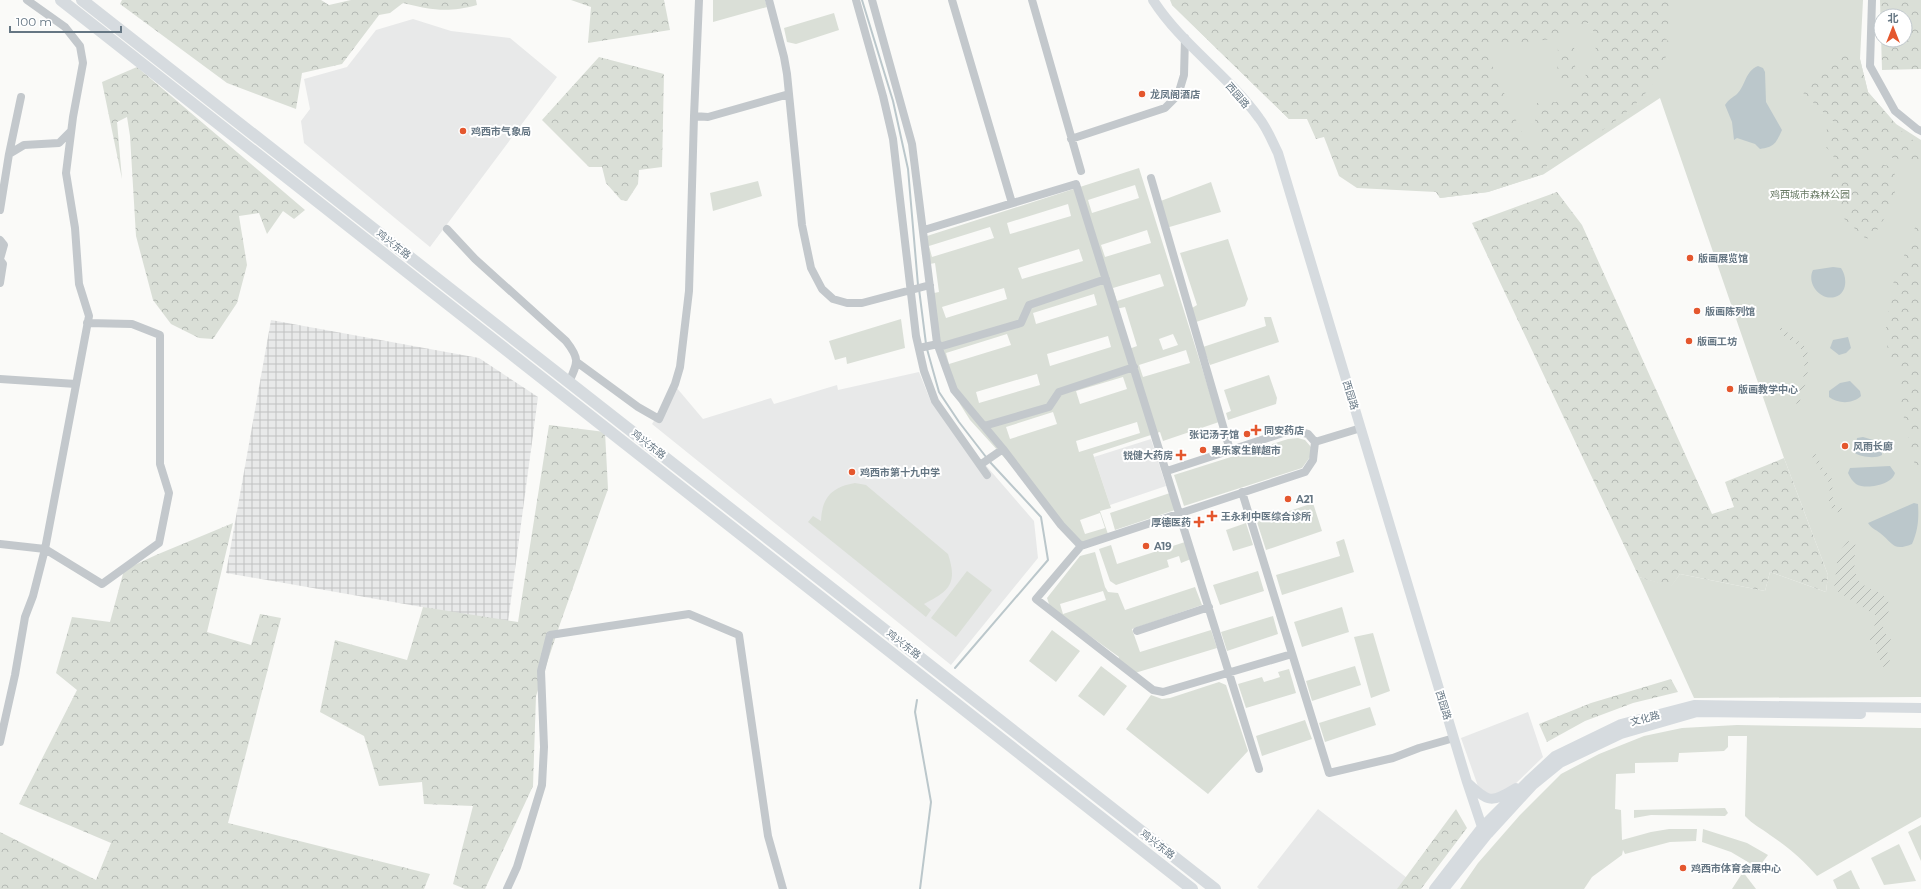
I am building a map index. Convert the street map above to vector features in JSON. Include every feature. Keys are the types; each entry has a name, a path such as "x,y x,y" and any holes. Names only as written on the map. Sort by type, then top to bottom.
{"highway":[{"name":"鸡兴东路","path":"61,0 1192,889"},
{"name":"鸡兴东路","path":"82,0 1215,889"}],"main road":[{"name":"西园路","path":"1153,0 1162,14 1259,118 1278,153 1467,782 1485,830"},
{"name":"文化路","path":"1434,889 1528,781 1555,756 1621,724 1694,704 1921,708"},
{"name":"文化路","path":"1444,889 1485,830 1533,785 1560,763 1621,734 1682,715 1697,712 1921,714"},
{"path":"1467,782 1482,797 1498,799 1528,781"}],"street":[{"path":"0,742 2,720 15,674 25,617 33,596 45,549 89,316 79,284 75,228 66,173 71,131 83,63 80,46 65,27 27,0"},
{"path":"578,363 638,407 659,419 675,384 680,367 689,291 699,0"},
{"path":"769,0 784,57 802,225 811,268 822,289 833,299 847,304 862,303 930,285"},
{"path":"856,0 883,96 893,139 911,290 919,348 924,371 935,401 987,475"},
{"path":"872,0 912,144 938,345 954,390 1003,448 1061,525 1081,546"},
{"path":"952,0 1012,203"},
{"path":"1032,0 1080,171"},
{"path":"1872,0 1870,66 1895,111 1916,129 1921,131"},
{"path":"1071,139 1165,108 1178,95 1184,76 1185,38"},
{"path":"694,116 708,117 789,94"},
{"path":"0,210 9,154 21,97"},
{"path":"9,154 24,145 59,143 71,131"},
{"path":"1151,178 1230,450"},
{"path":"924,230 1076,184 1260,769"},
{"path":"447,229 475,259 566,342 576,354 578,363 569,382"},
{"path":"0,240 4,245 0,259 4,264 0,283"},
{"path":"919,348 938,345 1021,323 1029,305 1106,279"},
{"path":"0,544 45,549 102,584 159,543 169,494 160,464 160,335 132,324 87,323"},
{"path":"984,426 1049,407 1059,392 1134,367"},
{"path":"0,378 76,384"},
{"path":"1315,442 1361,428"},
{"path":"1167,471 1292,430 1308,434 1315,442 1313,460 1305,472 1081,546 1036,599 1153,690 1163,692 1292,654"},
{"path":"980,465 1003,448"},
{"path":"1242,492 1329,773 1393,758 1419,748 1454,738"},
{"path":"1137,631 1209,607"},
{"path":"507,889 517,867 542,784 544,747 541,671 550,635 689,614 739,635 768,836 783,889"}],"shaded area":[{"path":"413,19 451,31 510,38 557,77 430,247 304,143 301,121 310,109 304,79 347,67 376,30"},
{"path":"1758,66 1763,68 1765,72 1766,102 1782,130 1772,146 1760,149 1755,144 1737,138 1734,140 1732,122 1725,105 1740,90 1750,71"},
{"path":"1833,267 1841,268 1844,275 1845,284 1839,295 1830,298 1820,294 1816,290 1813,286 1811,275 1813,270"},
{"path":"271,320 479,358 538,397 508,622 226,573"},
{"path":"1848,337 1851,348 1846,353 1839,355 1830,348 1833,340"},
{"name":"鸡西市第十九中学","path":"919,372 931,402 1034,521 1038,558 951,665 652,424 676,387 703,419 771,398 774,404 837,385 838,390"},
{"path":"1850,381 1860,391 1861,396 1858,399 1850,402 1841,402 1829,397 1829,391 1840,383"},
{"path":"1863,437 1880,442 1882,455 1868,457 1855,453 1857,438"},
{"path":"1151,439 1166,486 1110,505 1094,457"},
{"path":"1890,466 1895,473 1893,477 1889,481 1872,486 1860,486 1856,484 1848,473 1850,468"},
{"path":"1914,503 1918,504 1918,520 1916,534 1912,544 1897,547 1872,528 1868,523"},
{"path":"1528,712 1543,757 1510,789 1498,796 1480,792 1461,738"},
{"path":"1318,809 1411,881 1405,889 1259,889 1257,887"}],"green space":[{"path":"122,0 321,0 329,5 351,0 476,0 477,5 457,9 440,10 403,3 390,13 379,15 342,64 302,73 296,109 227,83 120,4"},
{"path":"571,0 664,0 670,30 588,43 591,7"},
{"path":"713,0 765,0 767,7 713,22"},
{"path":"1170,0 1674,0 1665,38 1671,44 1663,64 1649,89 1633,106 1609,126 1542,169 1544,174 1488,192 1440,198 1436,192 1357,188 1339,176 1324,137 1316,139 1307,119 1289,119 1172,5","holes":["1592,22 1598,65 1586,66 1585,92 1576,83 1574,45 1558,45 1557,83 1580,101 1537,103 1534,131 1544,140 1530,147 1519,127 1484,47 1560,38 1560,29"]},
{"name":"鸡西城市森林公园","path":"1256,0 1863,0 1860,59 1868,92 1896,124 1921,140 1921,697 1694,698 1639,577 1671,586 1680,574 1765,591 1770,572 1826,592 1828,575 1784,458 1660,98 1544,174 1488,192 1440,198 1391,118 1289,119 1172,5"},
{"path":"1880,0 1921,0 1921,69 1882,70 1881,48 1913,48 1913,8 1880,8"},
{"path":"834,13 839,30 796,44 787,42 784,28"},
{"path":"1841,50 1860,59 1868,92 1906,136 1921,145 1921,163 1867,153 1800,90"},
{"path":"599,57 664,74 662,167 639,170 638,184 627,201 621,200 606,183 602,167 589,167 542,120"},
{"path":"137,67 305,210 294,219 283,211 267,234 259,213 239,216 247,265 237,303 213,339 199,338 171,324 153,300 136,236 130,136 127,117 117,122 122,179 102,82"},
{"path":"1827,126 1868,161 1893,167 1895,178 1894,196 1887,213 1872,239 1865,238 1840,215 1839,208 1831,193 1830,182 1836,165 1832,154 1826,147"},
{"path":"1139,168 1219,422 1163,441 1160,432 1093,454 1111,508 1100,511 1108,534 1082,543 970,420 960,404 940,342 934,293 939,292 935,263 930,264 927,236","holes":["1135,185 1139,198 1092,213 1088,200","1068,204 1071,216 1010,234 1007,223","990,227 994,238 932,257 929,246","1147,230 1151,243 1105,257 1101,245","1079,249 1083,261 1022,279 1018,268","1160,274 1164,286 1117,301 1113,288","1004,288 1007,299 946,318 942,307","1094,294 1097,305 1036,324 1033,313","1125,307 1137,346 1129,349 1116,309","1007,334 1011,345 949,364 946,353","1173,334 1178,345 1163,350 1159,339","1108,336 1111,347 1050,366 1047,354","1186,350 1190,363 1143,377 1139,365","1037,374 1040,385 979,403 976,392","1123,377 1127,389 1080,404 1076,391","1053,412 1057,424 1010,439 1006,427","1137,422 1140,433 1079,452 1076,441","1100,513 1105,528 1085,534 1080,520"]},
{"path":"758,181 762,196 713,211 710,193"},
{"path":"1211,182 1221,212 1166,228 1158,202"},
{"path":"1557,192 1582,225 1712,514 1734,507 1725,482 1784,458 1828,575 1826,592 1770,572 1765,591 1680,574 1671,587 1639,577 1472,223"},
{"path":"1921,212 1921,476 1917,474 1900,401 1900,374 1888,357 1886,325 1893,284"},
{"path":"1228,239 1248,299 1245,306 1196,322 1192,308 1197,305 1180,253"},
{"path":"1264,317 1271,317 1279,342 1210,365 1203,347 1266,326"},
{"path":"901,319 905,348 847,364 846,357 835,360 829,341"},
{"path":"1778,325 1807,348 1808,373 1799,406 1796,403 1798,388 1805,372 1802,353 1800,346 1782,335"},
{"path":"1269,375 1277,398 1276,404 1228,420 1226,413 1231,411 1224,390"},
{"path":"549,425 605,432 608,489 536,696 533,786 485,889 465,889 453,884 473,806 424,804 422,782 379,786 364,736 320,712 335,640 407,660 423,607 518,622"},
{"path":"1298,438 1305,440 1311,447 1310,457 1302,468 1184,506 1174,475 1288,439"},
{"path":"1817,454 1821,466 1832,479 1833,504 1843,509 1844,513 1839,513 1832,509 1829,502 1830,484 1811,455"},
{"path":"855,483 866,485 948,554 951,564 951,580 949,585 940,595 924,604 931,610 926,617 808,522 813,516 821,521 826,499 834,490"},
{"path":"1170,493 1175,510 1115,530 1110,513"},
{"path":"1313,503 1322,531 1266,550 1257,522"},
{"path":"233,523 207,632 251,645 260,614 281,618 228,823 430,874 424,889 0,889 0,832 96,880 111,843 19,804 77,690 56,673 72,617 110,622 124,570"},
{"path":"1246,523 1253,545 1233,551 1226,530"},
{"path":"1344,539 1354,572 1282,595 1276,575 1340,556 1336,542"},
{"path":"1848,541 1856,545 1854,563 1858,580 1870,589 1881,593 1888,600 1889,610 1883,626 1884,632 1892,641 1886,656 1890,660 1884,668 1877,653 1879,648 1869,639 1878,617 1834,589 1837,563 1836,556"},
{"path":"1185,542 1191,559 1181,563 1179,556 1167,560 1169,567 1116,585 1110,581 1099,549 1111,545 1117,564"},
{"path":"1095,552 1105,587 1108,592 1118,593 1125,610 1195,587 1202,605 1132,629 1140,652 1211,630 1217,648 1135,673 1118,660 1119,657 1050,607 1047,598 1080,556","holes":["1103,591 1106,600 1063,614 1060,604"]},
{"path":"967,571 992,590 956,637 931,618"},
{"path":"1258,571 1264,591 1220,605 1213,585"},
{"path":"1342,607 1349,632 1302,647 1294,622"},
{"path":"1273,616 1278,634 1227,651 1221,632"},
{"path":"1052,630 1080,651 1056,682 1029,661"},
{"path":"1373,633 1390,691 1371,698 1354,637"},
{"path":"1101,666 1127,686 1104,716 1078,696"},
{"path":"1355,666 1361,685 1312,701 1306,681"},
{"path":"1289,669 1296,693 1246,708 1238,684 1262,677 1264,682 1280,677 1278,672"},
{"path":"1671,679 1678,692 1633,703 1585,721 1547,742 1539,724 1591,703"},
{"path":"1219,682 1226,685 1248,751 1208,794 1126,729 1151,695 1162,699 1170,698"},
{"path":"1370,707 1376,725 1325,742 1319,723"},
{"path":"1305,720 1312,739 1262,756 1256,736"},
{"path":"1737,725 1921,728 1921,817 1817,876 1789,849 1745,816 1747,736 1728,736 1728,747 1724,751 1679,753 1678,762 1635,763 1635,773 1616,774 1615,809 1621,810 1622,840 1669,829 1697,829 1696,841 1670,842 1625,854 1623,850 1622,855 1592,877 1584,889 1460,889 1478,863 1520,815 1561,774 1599,754 1644,736 1682,728"},
{"path":"1725,808 1728,813 1725,816 1651,815 1634,818 1634,810"},
{"path":"1456,809 1467,828 1421,889 1397,889"},
{"path":"1921,825 1921,861 1908,832"},
{"path":"1703,829 1747,843 1768,855 1758,868 1731,852 1702,842"},
{"path":"1899,844 1916,881 1884,885 1871,858"},
{"path":"1851,870 1860,889 1837,889 1833,880"},
{"path":"1743,872 1756,889 1732,889"}],"waterway":[{"path":"862,0 893,101 908,169 918,285"},
{"path":"919,289 926,344"},
{"path":"927,349 939,392 959,422 986,457"},
{"path":"955,668 1048,560 1041,517 989,461"},
{"path":"917,700 915,712 931,802 920,889"}],"place":[{"name":"龙凤阁酒店","path":"1142,94"},
{"name":"鸡西市气象局","path":"463,131"},
{"name":"版画展览馆","path":"1690,258"},
{"name":"版画陈列馆","path":"1697,311"},
{"name":"版画工坊","path":"1689,341"},
{"name":"版画教学中心","path":"1730,389"},
{"name":"同安药店","path":"1256,430"},
{"name":"张记汤子馆","path":"1247,434"},
{"name":"风雨长廊","path":"1845,446"},
{"name":"果乐家生鲜超市","path":"1203,450"},
{"name":"锐健大药房","path":"1181,455"},
{"name":"鸡西市第十九中学","path":"852,472"},
{"name":"A21","path":"1288,499"},
{"name":"王永利中医综合诊所","path":"1212,516"},
{"name":"厚德医药","path":"1199,522"},
{"name":"A19","path":"1146,546"},
{"name":"鸡西市体育会展中心","path":"1683,868"}]}
